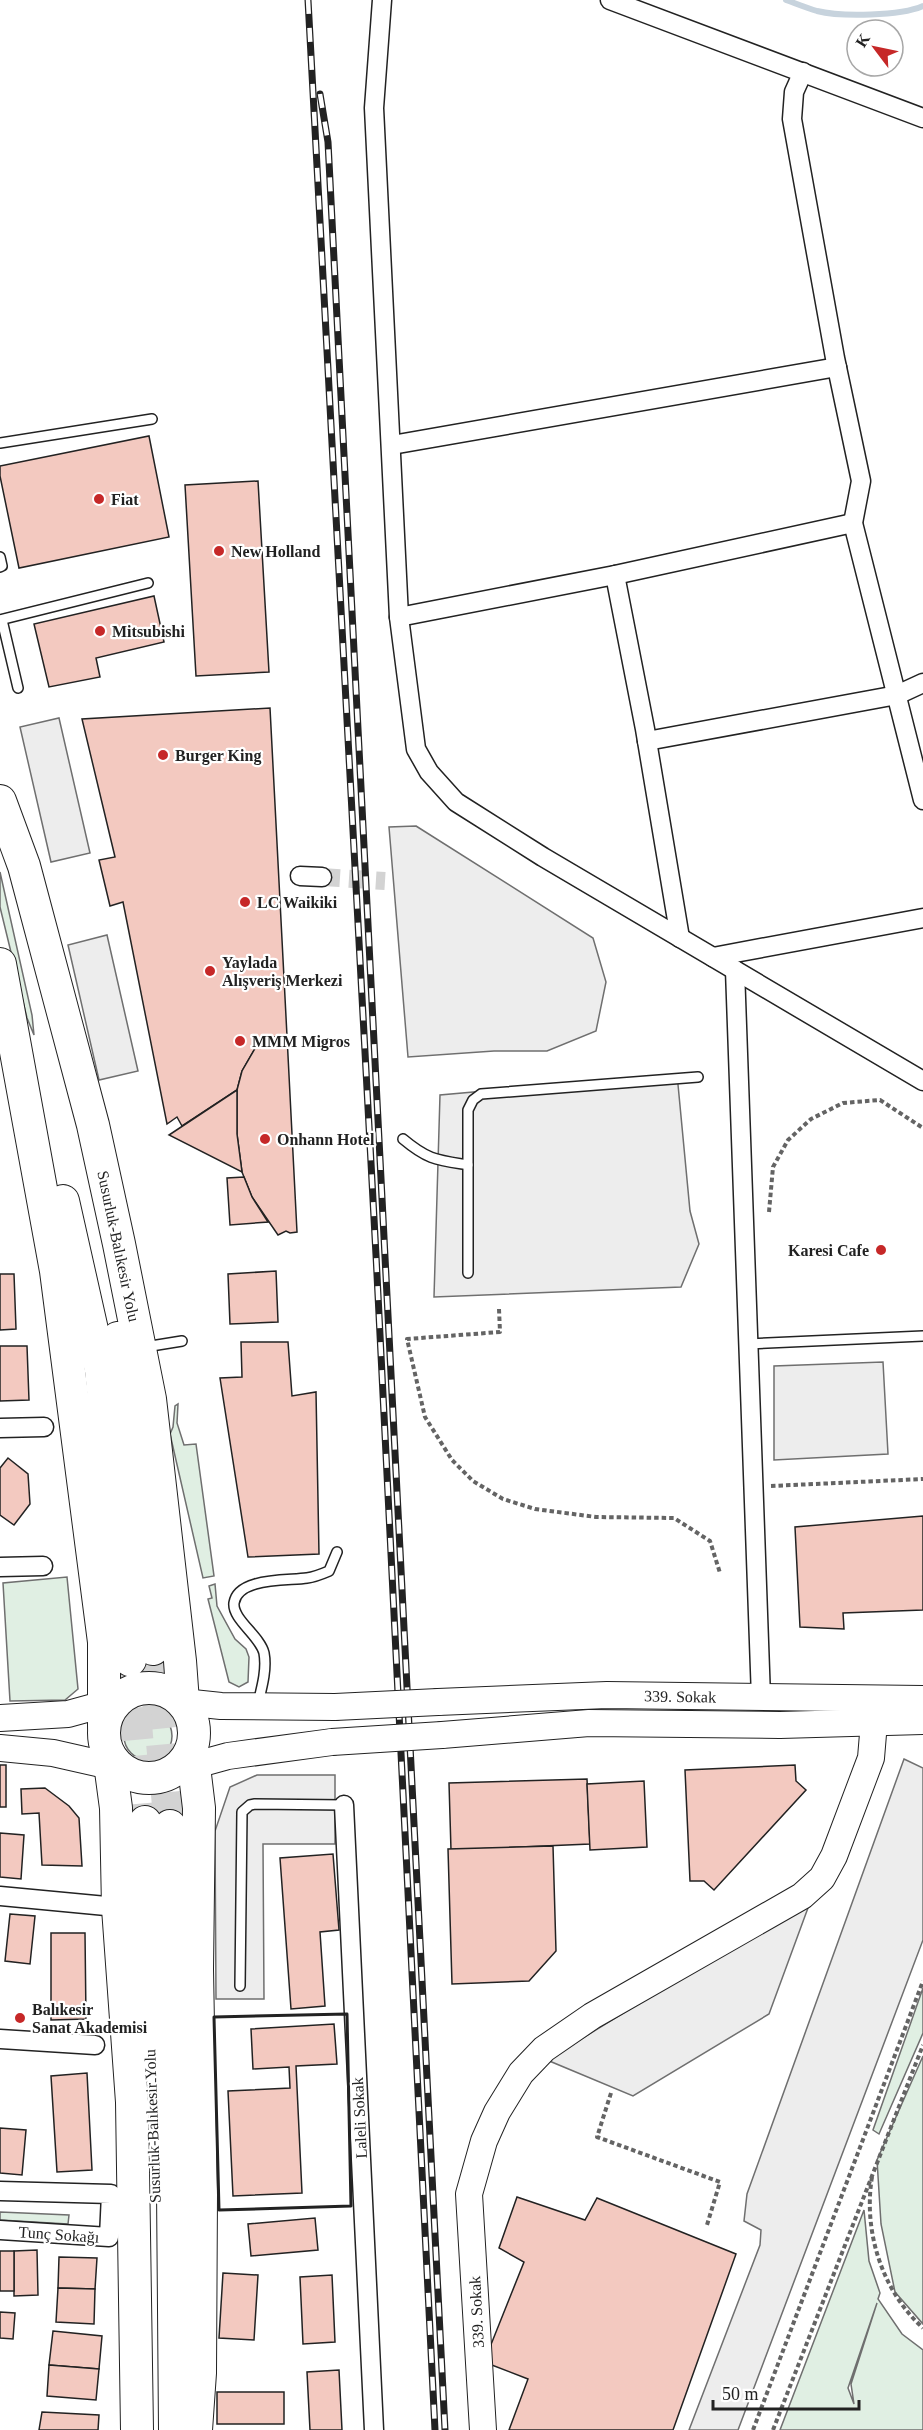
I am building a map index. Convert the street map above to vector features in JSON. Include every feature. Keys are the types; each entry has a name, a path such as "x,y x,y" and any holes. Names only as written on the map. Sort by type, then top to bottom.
{"highway":[{"name":"Susurluk-Balıkesir Yolu","path":"0,802 24,866 93,1125 140,1348 150,1399 183,1702"},
{"name":"Susurluk-Balıkesir Yolu","path":"0,802 34,963 97,1235 121,1356 142,1655 101,1370 74,1245 0,947"},
{"path":"0,964 56,1271 104,1642 109,1710 104,1741 113,1763 132,1776 147,1779 163,1777 187,1762"},
{"path":"109,1710 130,1692 152,1688 172,1694 183,1702 194,1725 195,1738 187,1762 199,1808 197,1969 201,2195 200,2373 196,2430"},
{"name":"Susurluk-Balıkesir Yolu","path":"113,1763 118,1908 132,2102 137,2430"},
{"name":"Susurluk-Balıkesir Yolu","path":"156,2430 157,2266 148,2016 157,1824 176,2430"}],"main road":[{"name":"339. Sokak","path":"183,1702 221,1706 335,1707 606,1695 923,1699"},
{"path":"0,1718 109,1710"},
{"name":"339. Sokak","path":"187,1762 332,1742 589,1723 780,1725 923,1721"},
{"name":"339. Sokak","path":"483,2430 469,2194 483,2142 497,2112 521,2073 544,2049 592,2016 802,1896 822,1878 834,1856 871,1758 874,1722"},
{"path":"0,1748 53,1753 113,1763"}],"street":[{"path":"382,0 374,108 399,617 416,749 429,772 456,802 543,857 923,1081"},
{"path":"610,0 923,118"},
{"path":"803,72 794,92 792,119 837,367 861,482 854,522 923,800"},
{"path":"392,445 837,367"},
{"path":"399,617 615,575 854,522"},
{"path":"615,575 647,741 680,938"},
{"path":"647,741 897,696 923,683"},
{"path":"300,876 322,877"},
{"path":"713,957 923,918"},
{"path":"735,970 761,1698"},
{"path":"0,1428 44,1427"},
{"path":"0,1567 43,1566"},
{"name":"Laleli Sokak","path":"344,1805 374,2430"},
{"path":"0,1896 106,1905"},
{"path":"0,2039 95,2045"},
{"name":"Tunç Sokağı","path":"0,2191 111,2194 109,2237 0,2230"}],"lane":[{"path":"0,443 152,419"},
{"path":"0,557 2,566 0,567"},
{"path":"18,688 1,620 148,583"},
{"path":"468,1273 468,1110 473,1100 481,1094 698,1077"},
{"path":"403,1139 422,1155 433,1160 468,1165"},
{"path":"748,1344 923,1336"},
{"path":"140,1348 182,1341"},
{"path":"258,1706 264,1677 264,1652 234,1609 234,1600 240,1591 249,1586 309,1578 329,1571 337,1552"},
{"path":"240,1986 242,1812 255,1804 344,1805"}],"path":[{"path":"769,1212 773,1167 788,1140 811,1119 843,1103 880,1100 923,1128"},
{"path":"499,1309 500,1332 407,1339 425,1418 452,1460 473,1480 503,1499 535,1509 596,1517 674,1518 710,1541 720,1573"},
{"path":"753,1486 923,1479"},
{"path":"753,2430 923,1982"},
{"path":"773,2430 923,2045"},
{"path":"611,2093 597,2137 720,2182 707,2225"},
{"path":"874,2168 870,2189 876,2248 884,2272 898,2298 923,2328"}],"green space":[{"path":"0,872 32,1015 34,1035 27,1018 0,907"},
{"path":"178,1404 177,1423 184,1445 196,1444 214,1576 203,1578 170,1434 175,1406"},
{"path":"67,1577 78,1689 65,1700 10,1701 3,1583"},
{"path":"215,1584 217,1606 235,1639 246,1649 249,1657 248,1682 239,1687 229,1682 208,1599 212,1598 209,1586"},
{"path":"143,1712 153,1712 165,1719 172,1731 172,1741 165,1753 153,1760 143,1760 128,1749 124,1741 124,1731 135,1716"},
{"path":"923,1988 923,2033 879,2134 873,2130"},
{"path":"923,2056 923,2324 895,2292 881,2224 877,2160"},
{"path":"864,2210 869,2261 880,2293 878,2299 902,2334 923,2350 923,2430 780,2430","holes":["877,2303 851,2384 854,2404 848,2388"]},
{"path":"0,2212 69,2215 68,2224 0,2220"}],"shaded area":[{"path":"59,718 90,853 51,862 20,727"},
{"path":"416,826 593,938 606,982 596,1031 547,1051 494,1051 408,1057 389,827"},
{"path":"107,935 138,1071 99,1080 68,945"},
{"path":"677,1074 690,1211 699,1244 681,1287 434,1297 440,1095"},
{"path":"883,1362 888,1454 774,1460 774,1366"},
{"path":"904,1759 923,1768 923,1940 738,2430 689,2430 760,2245 761,2230 744,2221 747,2194"},
{"path":"257,1775 335,1775 335,1844 263,1844 264,1999 216,1999 215,1831 230,1787"},
{"path":"812,1897 769,2014 633,2096 547,2060"}],"building":[{"path":"149,436 169,537 19,568 0,476 0,466"},
{"path":"258,481 269,672 196,676 185,485"},
{"path":"154,596 164,642 96,658 100,677 49,687 34,624"},
{"name":"Yaylada Alışveriş Merkezi","path":"270,708 287,1036 261,1038 242,1071 237,1090 182,1126 177,1117 167,1124 123,902 110,906 99,860 115,857 82,719"},
{"name":"Onhann Hotel","path":"287,1036 297,1232 286,1231 278,1235 252,1197 242,1172 237,1134 237,1090 242,1071 261,1038"},
{"path":"237,1090 237,1134 242,1172 169,1135"},
{"path":"244,1177 252,1197 268,1222 230,1225 227,1178"},
{"path":"276,1271 278,1322 230,1324 228,1274"},
{"path":"0,1274 14,1274 16,1329 0,1330"},
{"path":"241,1342 288,1342 292,1396 316,1392 319,1554 248,1557 220,1378 242,1377"},
{"path":"0,1346 27,1346 29,1400 0,1401"},
{"path":"8,1458 28,1474 30,1504 14,1525 0,1515 0,1468"},
{"path":"923,1516 923,1610 843,1613 844,1629 800,1627 795,1527"},
{"path":"0,1765 6,1765 6,1807 0,1807"},
{"path":"795,1765 796,1781 806,1790 714,1890 704,1881 690,1881 685,1770"},
{"path":"587,1779 590,1844 451,1850 449,1783"},
{"path":"644,1781 647,1847 590,1850 587,1784"},
{"path":"45,1788 69,1806 79,1818 82,1866 42,1865 39,1813 22,1814 21,1789"},
{"path":"0,1833 24,1835 21,1879 0,1877"},
{"path":"553,1846 556,1951 529,1981 452,1984 448,1849"},
{"path":"333,1854 339,1930 320,1932 325,2006 291,2009 280,1858"},
{"path":"10,1914 35,1916 30,1964 5,1961"},
{"path":"51,1933 85,1933 86,2019 51,2020"},
{"path":"334,2024 337,2064 296,2066 302,2193 233,2196 228,2091 290,2088 289,2067 253,2069 251,2029"},
{"path":"87,2073 92,2170 57,2172 51,2076"},
{"path":"0,2128 26,2130 22,2175 0,2173"},
{"path":"517,2197 585,2220 597,2198 736,2254 673,2430 509,2430 528,2379 484,2362 524,2262 499,2248"},
{"path":"315,2218 318,2250 251,2256 248,2224"},
{"path":"37,2250 38,2295 14,2296 14,2251"},
{"path":"0,2251 14,2251 14,2291 0,2291"},
{"path":"59,2257 97,2258 95,2289 58,2288"},
{"path":"223,2273 258,2275 254,2340 219,2338"},
{"path":"332,2275 335,2342 303,2344 300,2277"},
{"path":"58,2288 95,2289 94,2324 56,2322"},
{"path":"0,2312 15,2313 13,2339 0,2338"},
{"path":"53,2331 102,2336 99,2369 49,2365"},
{"path":"49,2365 99,2369 96,2400 47,2396"},
{"path":"339,2370 342,2430 310,2430 307,2372"},
{"path":"217,2392 284,2392 284,2424 217,2424"},
{"path":"42,2412 99,2415 98,2430 39,2430"}],"waterway":[{"path":"786,0 817,11 841,14 886,14 923,6"}],"tunnel":[{"path":"322,877 385,881"},
{"path":"153,1649 170,1826"},
{"path":"130,1660 145,1822"}],"railway":[{"path":"308,0 376,1255 435,2430"},
{"path":"320,94 328,142 445,2430"}],"wall":[{"path":"347,2014 351,2206 219,2210 214,2017 347,2014"}],"place":[{"name":"Fiat","path":"99,499"},
{"name":"New Holland","path":"219,551"},
{"name":"Mitsubishi","path":"100,631"},
{"name":"Burger King","path":"163,755"},
{"name":"LC Waikiki","path":"245,902"},
{"name":"Yaylada Alışveriş Merkezi","path":"210,971"},
{"name":"MMM Migros","path":"240,1041"},
{"name":"Onhann Hotel","path":"265,1139"},
{"name":"Karesi Cafe","path":"881,1250"},
{"name":"Balıkesir Sanat Akademisi","path":"20,2018"}]}
